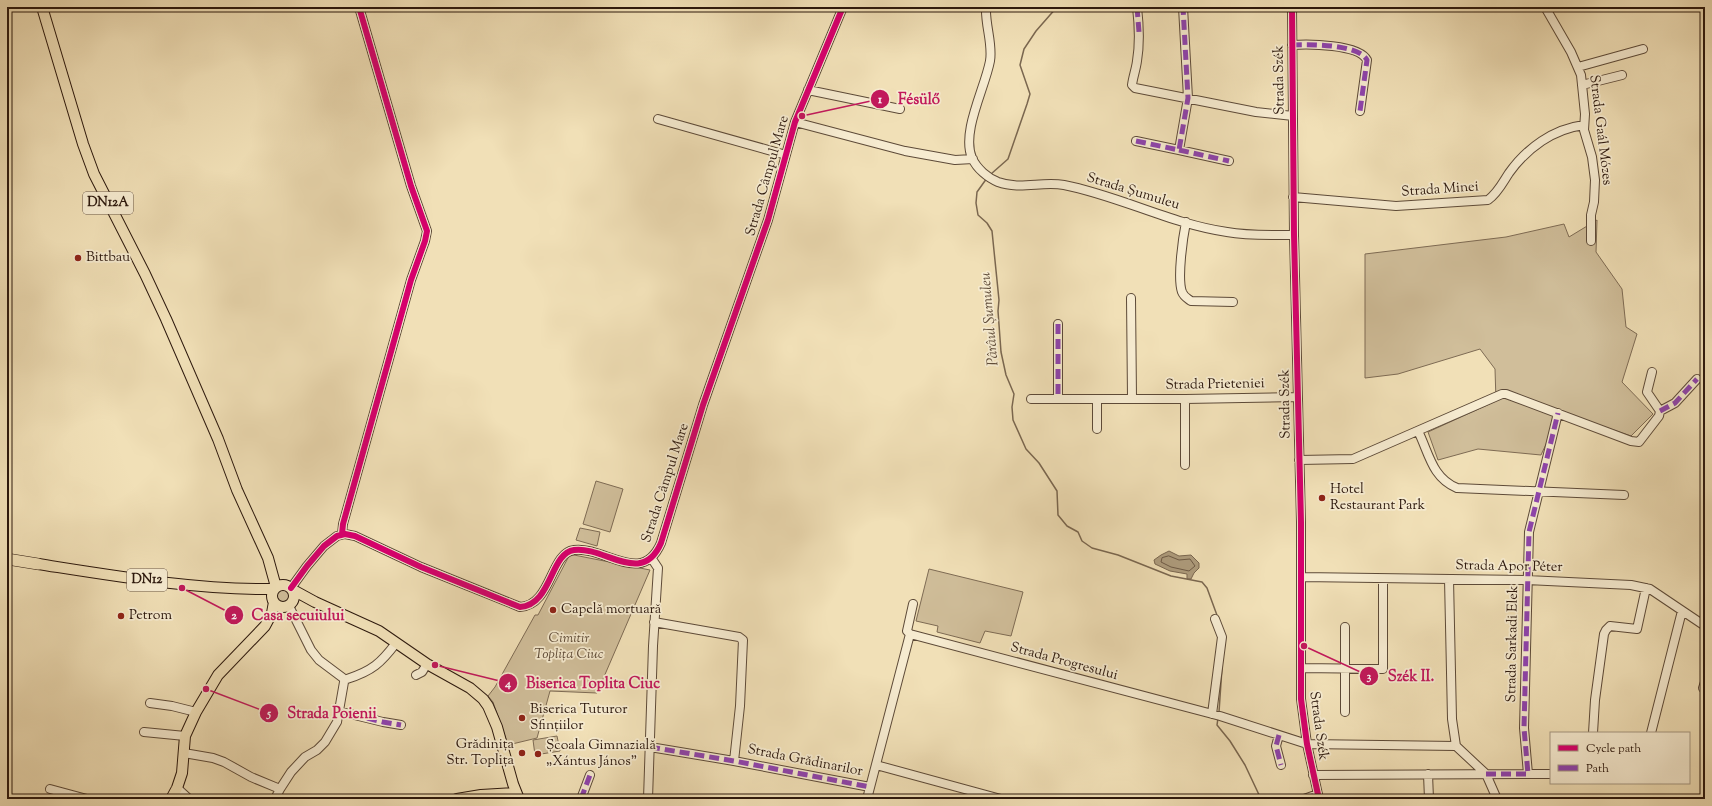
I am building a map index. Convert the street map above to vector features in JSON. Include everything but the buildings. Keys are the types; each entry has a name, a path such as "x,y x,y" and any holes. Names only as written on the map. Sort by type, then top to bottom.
{"highway":[{"name":"DN12","path":"7,558 38,564"}],"main road":[{"name":"DN12A","path":"42,7 81,137 94,174 145,274 166,319 281,591"},
{"name":"DN12","path":"38,564 135,578 256,590 281,591 315,602 372,628 427,664 470,688 486,703 497,727 518,796"},
{"name":"DN12","path":"281,591 282,607 303,600 315,602"},
{"path":"171,799 177,788 182,772 185,736 196,712 218,675 265,626 281,591 294,593 291,603"},
{"path":"457,799 481,795 518,796"}],"street":[{"path":"281,591 307,566 324,546 336,536 342,534 343,524 411,280 425,241 427,231 412,186 359,7"},
{"name":"Strada Câmpul Mare","path":"342,534 355,536 427,570 520,608 530,605 539,598 562,559 568,552 585,550 633,564 645,562 652,558 661,543 704,405 766,227 795,122 843,7"},
{"path":"795,122 905,151 955,160 973,160 970,150 970,136 990,61 986,7"},
{"path":"1137,7 1139,43 1132,85 1139,90 1256,112 1293,116"},
{"path":"1179,150 1188,98 1183,7"},
{"name":"Strada Szék","path":"1292,7 1293,198 1301,577 1301,704 1307,744 1318,796"},
{"name":"Strada Gaál Mózes","path":"1545,7 1578,67 1582,85 1584,125 1592,157 1595,180 1591,241"},
{"path":"1292,44 1316,44 1356,51 1365,56 1368,60 1360,111"},
{"path":"1578,67 1643,49"},
{"path":"1582,85 1622,75"},
{"path":"808,90 900,109"},
{"path":"658,119 786,155"},
{"name":"Strada Minei","path":"1293,198 1396,206 1488,200 1497,192 1518,162 1543,140 1559,130 1584,125"},
{"path":"1136,141 1229,161"},
{"name":"Strada Șumuleu","path":"973,160 989,177 1000,183 1020,186 1063,185 1186,222 1227,232 1260,235 1294,235"},
{"path":"1186,222 1181,275 1182,292 1185,297 1191,301 1233,302"},
{"path":"1131,298 1132,398"},
{"path":"1058,324 1058,398"},
{"path":"1652,372 1647,392 1660,411"},
{"path":"1299,460 1353,459 1476,404 1502,394 1506,394 1613,434 1639,442 1659,416 1660,411 1675,403 1697,379"},
{"name":"Strada Prieteniei","path":"1031,399 1298,397"},
{"path":"1097,399 1097,429"},
{"path":"1185,399 1185,465"},
{"name":"Strada Sarkadi Elek","path":"1528,774 1524,728 1529,532 1558,413"},
{"path":"1418,431 1440,478 1448,485 1467,490 1624,495"},
{"name":"Strada Câmpul Mare","path":"648,799 654,622 658,568 652,558"},
{"name":"Strada Apor Péter","path":"1301,577 1527,580 1606,583 1646,588 1705,626"},
{"path":"1301,668 1383,669 1383,579"},
{"path":"1449,579 1452,718 1456,746 1486,774 1497,799"},
{"path":"1593,732 1595,700 1604,634 1610,626 1637,629 1646,588"},
{"path":"291,603 311,650 319,660 345,680"},
{"path":"867,799 910,634 907,631 913,604"},
{"path":"1651,732 1682,611"},
{"path":"1215,618 1222,637 1216,715"},
{"name":"Strada Grădinarilor","path":"654,622 742,638 740,706 734,761"},
{"path":"1344,627 1345,712"},
{"name":"Strada Progresului","path":"910,634 1216,715 1307,744 1456,746"},
{"path":"345,680 375,667 396,643"},
{"path":"416,675 422,672 427,664"},
{"path":"275,799 291,772 305,757 317,750 325,742 337,722 345,680"},
{"path":"150,703 172,706 196,712"},
{"path":"338,711 401,725"},
{"path":"144,732 185,736"},
{"path":"1279,735 1276,746 1281,765"},
{"name":"Strada Grădinarilor","path":"650,747 734,761 870,787"},
{"path":"184,753 213,758 224,762 257,780 280,789"},
{"path":"876,765 1001,799"},
{"path":"1428,774 1428,799"},
{"path":"1313,775 1550,774"},
{"path":"581,799 590,775"},
{"path":"177,788 189,799"},
{"path":"50,789 87,799"},
{"path":"1304,799 1318,796"}],"green space":[{"path":"1597,220 1596,252 1622,289 1626,327 1637,334 1622,382 1653,414 1631,436 1561,412 1541,455 1478,449 1438,460 1428,432 1496,401 1495,369 1480,349 1398,374 1365,378 1365,254 1506,237 1564,224 1569,237"},
{"path":"596,481 623,489 610,532 583,524"},
{"path":"580,528 600,532 597,546 576,540"},
{"name":"Cimitir Toplița Ciuc","path":"574,555 650,570 597,693 550,691 537,738 508,745 493,702 488,696 495,687 535,615 538,615 569,556"},
{"path":"929,569 1023,592 1011,636 985,631 980,643 937,632 938,626 916,621"},
{"path":"283,588 290,593 291,596 286,603 283,604 276,599 275,596 280,589"},
{"path":"557,736 560,751 535,755 533,740"}],"water":[{"path":"1169,551 1179,556 1191,555 1199,563 1199,568 1191,579 1187,579 1187,574 1170,571 1155,564 1154,560"}],"waterway":[{"name":"Pârâul Șumuleu","path":"991,174 1008,159 1030,94 1020,65 1024,49 1036,31 1057,7"},
{"name":"Pârâul Șumuleu","path":"987,178 977,192 976,203 978,215 987,223 992,231 999,300 998,311 1001,352 1006,375 1014,394 1012,407 1013,420 1026,449 1039,463 1057,491 1058,515 1067,526 1078,532 1082,541 1092,548 1118,555 1171,576 1202,582 1207,588 1218,618"},
{"name":"Pârâul Șumuleu","path":"1224,650 1225,642"},
{"name":"Pârâul Șumuleu","path":"1219,712 1222,668"},
{"name":"Pârâul Șumuleu","path":"1218,718 1217,725 1230,741 1245,765 1261,799"}],"marked path":[{"path":"1137,7 1139,32"},
{"path":"1136,141 1179,150 1188,98 1183,7"},
{"path":"1292,45 1332,46 1344,48 1362,55 1367,60 1360,111"},
{"path":"1179,150 1229,161"},
{"path":"1058,324 1058,398"},
{"path":"1660,411 1675,403 1697,379"},
{"path":"1486,774 1528,774 1524,728 1529,532 1558,413"},
{"path":"338,711 401,725"},
{"path":"1279,735 1276,746 1281,765"},
{"path":"650,747 734,761 870,787"},
{"path":"581,799 590,775"},
{"path":"1304,799 1318,794"}],"cycle path":[{"path":"342,534 343,524 411,280 425,241 427,231 411,186 359,7"},
{"path":"291,588 324,546 337,536 345,534 355,536 421,567 520,607 531,604 539,598 560,560 566,553 574,550 586,550 622,562 633,563 644,562 653,556 661,543 703,405 768,220 795,122 843,7"},
{"path":"1292,7 1294,235 1301,522 1301,699 1307,744 1319,799"}],"place":[{"name":"Fésülő","path":"802,116"},
{"name":"Bittbau","path":"78,258"},
{"name":"Hotel Restaurant Park","path":"1322,498"},
{"name":"Casa secuiului","path":"182,588"},
{"name":"Capelă mortuară","path":"553,610"},
{"name":"Petrom","path":"121,616"},
{"name":"Szék II.","path":"1304,646"},
{"name":"Biserica Toplita Ciuc","path":"435,665"},
{"name":"Strada Poienii","path":"206,689"},
{"name":"Biserica Tuturor Sfințiilor","path":"522,718"},
{"name":"Grădinița Str. Toplița","path":"522,753"},
{"name":"Școala Gimnazială „Xántus János”","path":"538,754"}]}
